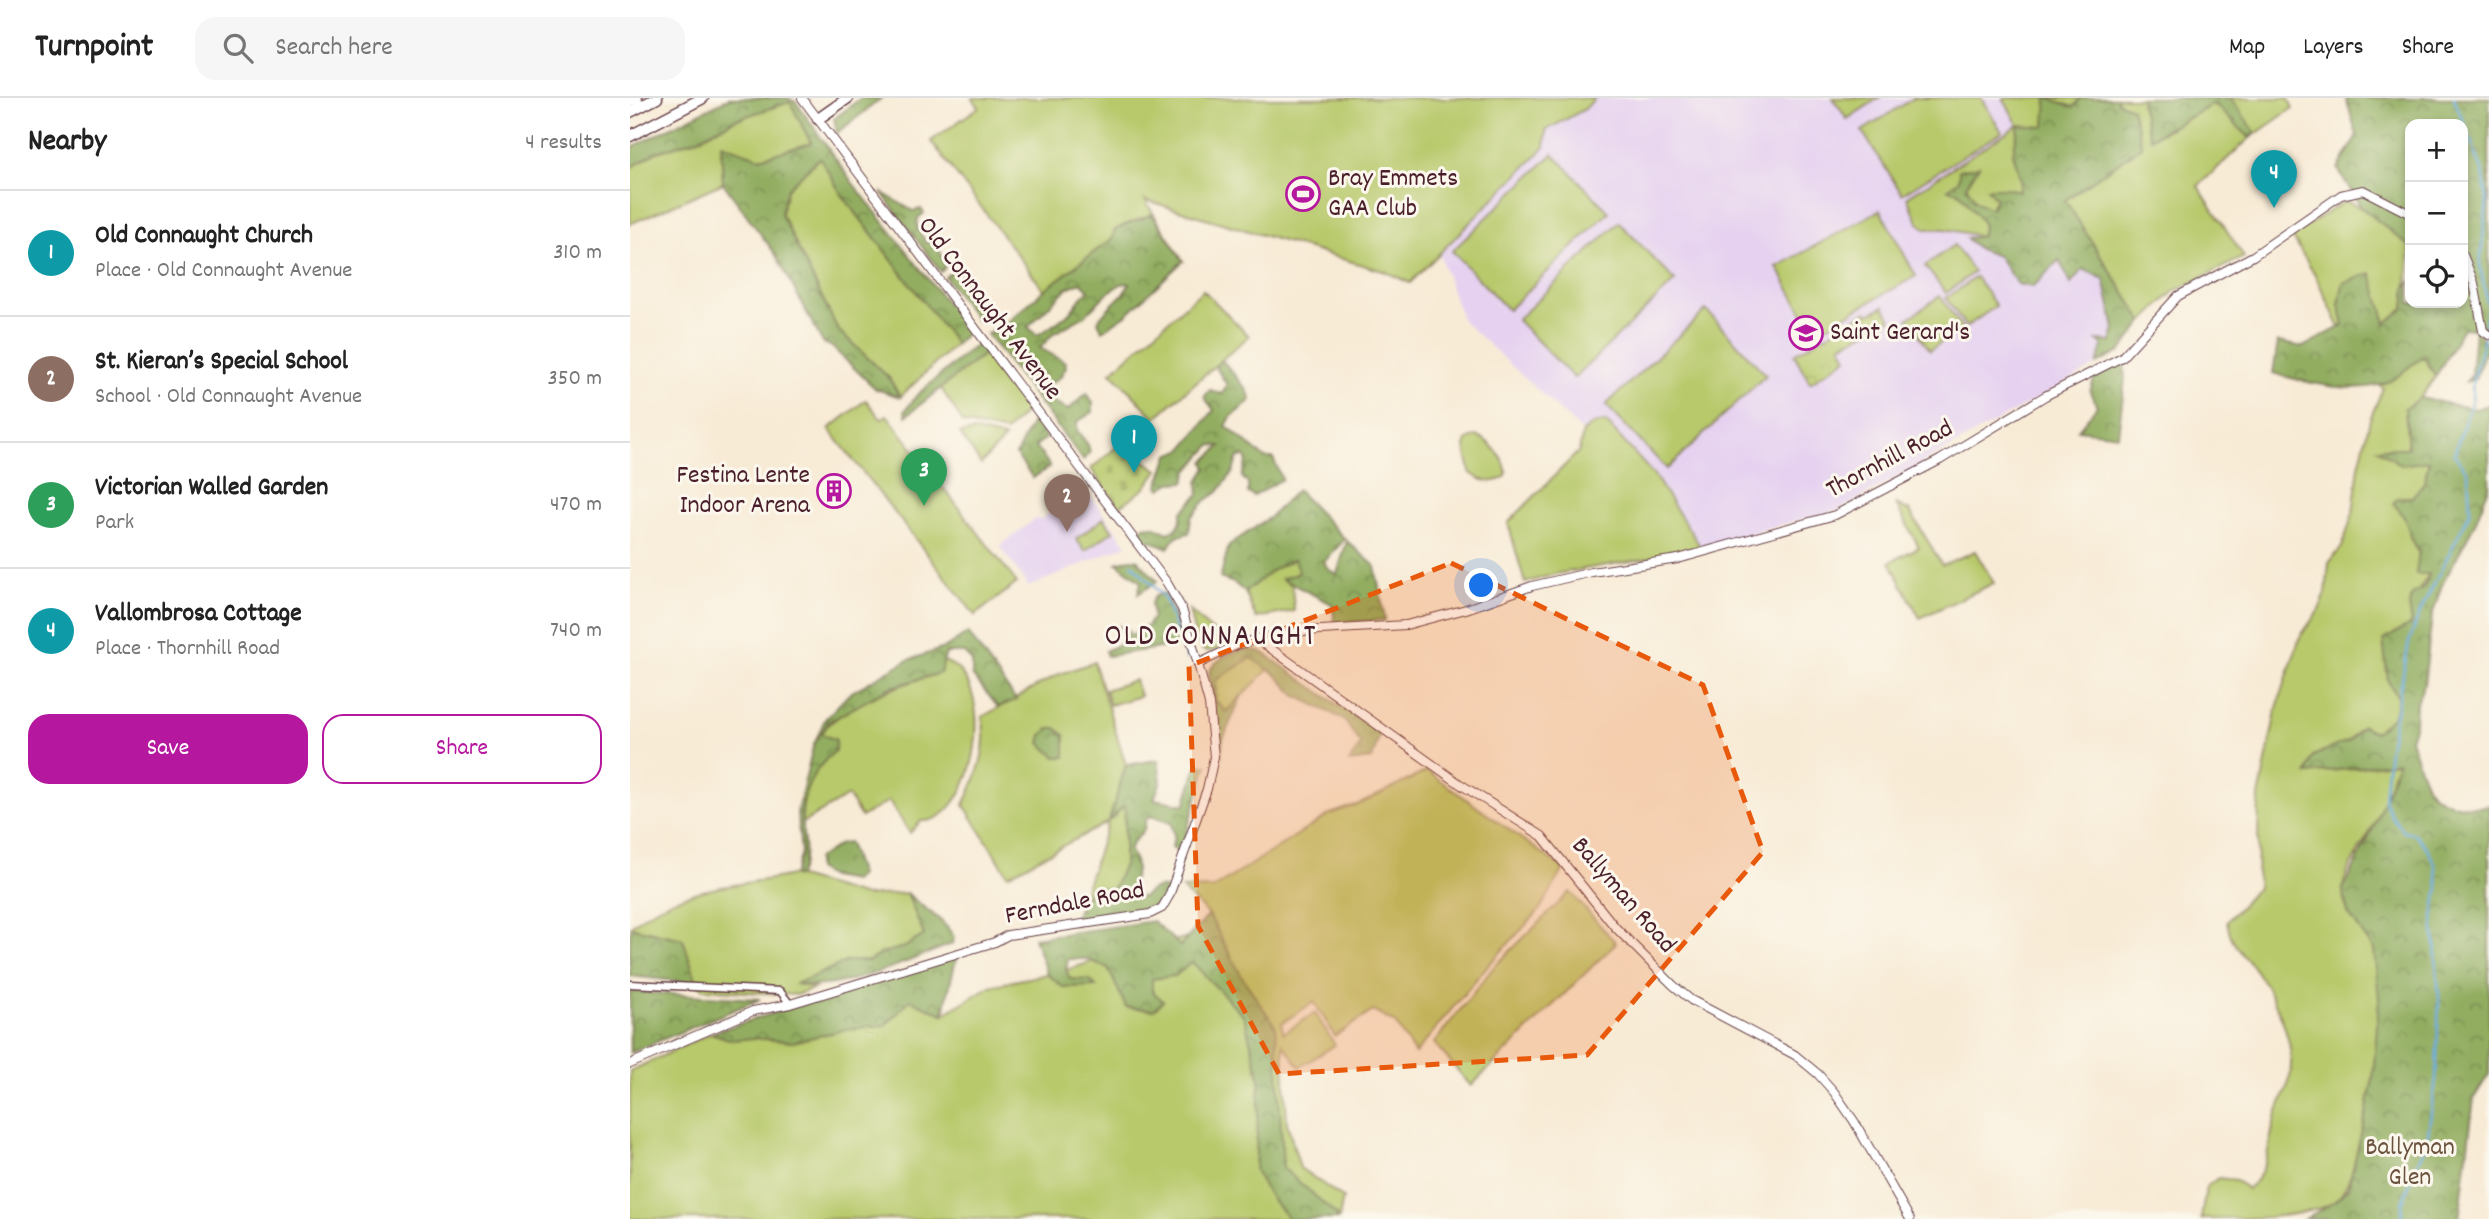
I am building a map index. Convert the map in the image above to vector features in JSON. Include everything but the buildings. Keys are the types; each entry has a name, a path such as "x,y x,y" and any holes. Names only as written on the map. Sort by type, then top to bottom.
{"highway":[{"path":"630,101 637,98"},
{"path":"630,112 657,98"},
{"path":"630,136 703,98"},
{"path":"818,119 848,98"}],"street":[{"name":"Old Connaught Avenue","path":"802,98 1140,547"},
{"name":"Thornhill Road","path":"1198,664 1237,645 1261,638 1304,631 1406,625 1466,609 1532,586 1592,572 1678,559 1835,515 1940,460 2045,396 2122,356 2178,296 2253,256 2341,195 2363,190 2405,211"},
{"path":"2468,268 2486,333"},
{"name":"Ferndale Road","path":"630,1064 753,1011 790,1004 995,942 1008,935 1135,918 1162,908 1175,883 1213,768 1213,735 1198,664 1182,609 1140,547"},
{"name":"Ballyman Road","path":"1261,638 1263,643 1460,784 1542,836 1615,927 1691,1000 1796,1055 1818,1074 1834,1091 1854,1121 1910,1219"},
{"path":"630,984 780,991 790,1004"}],"highlighted area":[{"path":"1451,563 1703,685 1763,852 1587,1055 1279,1074 1198,926 1189,666"}],"shaded area":[{"name":"Saint Gerard's","path":"1595,98 2003,98 2143,322 2120,352 1839,510 1768,528 1702,549 1654,475 1593,424 1583,432 1462,320 1439,253 1545,147 1546,130 1585,110"},
{"path":"1085,489 1127,545 1029,587 1000,546 1035,519 1041,519"}],"green space":[{"path":"729,98 788,98 796,102 852,182 969,331 956,344 840,192 820,158 817,160 787,189 781,214 838,330 889,378 900,397 876,389 831,346 823,343 776,255 723,183 721,144 760,158 811,143 790,102 734,120 700,138 657,152 630,168 630,148"},
{"path":"861,98 882,98 837,133 834,119"},
{"name":"Bray Emmets GAA Club","path":"972,98 1595,98 1585,109 1546,130 1545,147 1410,283 1386,272 1145,200 1183,261 1113,238 1044,290 931,141 979,107"},
{"path":"1833,98 1879,98 1847,119"},
{"path":"1914,98 1981,98 2002,132 1902,194 1862,131"},
{"path":"2003,98 2081,98 2074,107 2013,153 2021,181 2019,192 2007,188 1988,189 1996,199 1990,209 1977,202 1966,186 1978,167 1959,180 1959,192 1983,223 1982,236 1944,229 1925,229 1918,222 1907,197 2018,125"},
{"path":"2047,98 2074,107 2081,98 2118,98 2117,102 2132,108 2142,146 2065,200 2143,322 2120,352 2097,364 2103,346 2097,341 2111,342 2115,329 2104,279 2083,269 2071,284 2059,260 2033,287 2017,284 1998,256 1979,249 1966,238 1982,236 1983,223 1959,192 1948,189 1959,180 1959,170 1979,166 1966,186 1977,202 1991,209 1996,199 1987,188 2019,191 2021,181 2013,153 2019,125 2045,127"},
{"path":"2118,98 2142,98 2141,104 2151,138 2214,104 2244,131 2223,98 2288,98 2293,108 2250,138 2198,186 2244,257 2174,291 2143,322 2065,200 2142,146 2117,102"},
{"path":"2142,98 2230,98 2256,133 2250,138 2214,104 2150,138 2141,104"},
{"path":"2346,98 2489,98 2489,329 2484,326 2477,328 2483,341 2489,343 2489,353 2484,354 2475,379 2466,382 2471,376 2475,329 2463,328 2436,376 2424,357 2398,376 2370,387 2336,387 2273,373 2278,342 2303,347 2344,325 2339,305 2343,283 2371,273 2386,323 2404,308 2405,298 2405,308 2468,308 2468,119 2405,119 2405,243 2360,206 2338,169 2357,136"},
{"path":"790,101 840,192 956,344 900,397 889,378 838,330 781,214 786,189 817,160 808,145 760,158 721,144 723,183 630,224 630,168 657,152 700,138 734,120"},
{"path":"1553,154 1609,212 1508,310 1452,251"},
{"path":"881,192 913,211 921,209 924,213 918,218 917,226 926,243 937,242 945,267 941,272"},
{"path":"2345,201 2372,214 2405,242 2404,308 2386,324 2370,274 2343,284 2339,305 2344,325 2340,328 2317,279 2292,236"},
{"path":"1880,210 1916,276 1814,333 1777,267"},
{"path":"1152,214 1183,261 1126,315 1102,331 1098,321 1130,283 1121,284 1106,294 1085,316 1054,333 1040,348 1065,362 1066,367 1060,377 1042,389 1057,405 1068,410 1087,393 1093,403 1093,412 1077,422 1077,430 1088,445 1090,453 1083,460 987,334 1001,328 1044,290 1113,238 1114,231","holes":["1081,282 1089,290 1070,312 1045,331 1037,335 1028,327 1067,288"]},
{"path":"1619,222 1675,281 1574,378 1517,320"},
{"path":"1954,245 1974,272 1946,293 1925,266"},
{"path":"961,272 983,314 977,321 945,277 950,273"},
{"path":"1976,277 1996,306 1966,327 1946,298"},
{"path":"1203,290 1249,336 1155,418 1111,372"},
{"path":"1940,296 1962,328 1930,350 1908,319"},
{"path":"1884,306 1891,319 1841,345 1847,358 1810,383 1794,354 1867,311 1869,314"},
{"path":"1706,310 1766,375 1667,469 1606,405"},
{"path":"978,343 985,353 906,416 905,411 917,395"},
{"path":"985,353 1026,411 1006,432 963,423 941,388"},
{"path":"2424,357 2436,376 2420,398 2405,408 2408,448 2378,449 2429,460 2424,483 2412,497 2398,498 2408,518 2410,538 2430,573 2409,605 2412,624 2388,681 2398,697 2394,716 2375,732 2362,726 2350,740 2313,756 2308,774 2398,762 2377,818 2351,864 2343,888 2346,906 2374,949 2378,970 2377,1040 2366,1121 2357,1157 2347,1185 2335,1202 2321,1208 2289,1215 2201,1219 2206,1187 2218,1178 2236,1180 2247,1189 2259,1176 2266,1161 2276,1115 2289,1081 2291,1067 2288,1038 2278,1009 2264,983 2234,942 2227,921 2257,888 2259,797 2276,711 2300,637 2319,610 2326,593 2329,563 2342,547 2353,513 2359,466 2370,419 2383,388 2377,383"},
{"path":"1222,360 1247,390 1251,400 1231,417 1226,426 1265,458 1273,458 1282,479 1254,496 1248,493 1248,483 1242,477 1247,460 1244,456 1237,458 1233,472 1218,492 1205,501 1191,517 1189,533 1175,537 1168,548 1152,541 1141,540 1137,535 1142,527 1153,526 1168,533 1177,528 1181,513 1199,494 1198,482 1207,468 1204,462 1221,446 1211,445 1187,472 1185,482 1171,483 1161,489 1158,486 1169,455 1183,449 1214,410 1204,397 1210,390 1222,394 1227,385 1215,366"},
{"path":"2124,361 2125,379 2118,435 2078,430 2097,406 2090,392 2094,379"},
{"name":"Ballyman Glen","path":"2420,398 2475,409 2489,405 2489,487 2475,523 2442,585 2432,616 2424,684 2416,704 2415,724 2410,739 2431,792 2458,805 2489,805 2489,1074 2474,1098 2459,1219 2305,1219 2334,1202 2348,1188 2366,1114 2373,1078 2379,999 2374,950 2348,913 2343,889 2374,826 2398,762 2307,774 2313,756 2350,740 2362,726 2375,732 2394,716 2398,697 2388,681 2383,640 2412,624 2409,605 2412,595 2424,587 2429,574 2416,574 2419,551 2406,522 2393,503 2398,498 2412,497 2424,483 2429,461 2401,465 2377,448 2408,448 2405,408"},
{"path":"866,400 881,419 887,415 1017,583 975,615 829,429"},
{"path":"1033,420 1046,438 1035,446 1050,466 1033,478 1016,455"},
{"path":"1606,422 1654,475 1702,549 1555,574 1525,583 1508,523 1579,451 1583,432 1593,424"},
{"path":"976,431 1005,438 981,464 960,434"},
{"path":"1477,436 1497,453 1505,465 1506,476 1497,481 1488,481 1470,472 1465,447 1467,440"},
{"path":"1120,444 1158,470 1144,489 1119,507 1091,469"},
{"path":"1297,490 1345,539 1324,562 1329,570 1337,574 1347,541 1375,566 1385,620 1335,623 1332,604 1282,579 1299,573 1294,559 1273,570 1245,592 1234,583 1220,578 1229,545 1269,518"},
{"path":"1896,504 1910,511 1942,565 1975,551 1994,583 1920,618 1890,562 1919,547"},
{"path":"1104,518 1113,531 1085,551 1076,539"},
{"path":"1137,559 1157,581 1138,594 1141,582 1117,563"},
{"path":"1294,559 1299,573 1282,579 1292,585 1294,611 1256,618 1245,592 1273,570"},
{"path":"1165,593 1185,644 1107,656 1105,651 1124,642 1119,626 1126,628 1131,636 1147,626 1153,617 1151,603 1155,596"},
{"path":"1189,610 1210,629 1231,641 1213,651 1204,651 1196,640"},
{"path":"968,633 1016,700 998,707 972,675 972,661 964,653 946,653 940,673 889,688 829,722 821,734 836,740 835,751 821,765 806,793 802,813 804,857 798,877 794,876 801,852 797,813 813,747 825,719 850,693 906,661 947,647"},
{"path":"1247,649 1262,652 1380,734 1372,759 1349,762 1361,744 1343,719 1296,696 1275,674 1251,658 1216,680 1215,700 1226,712 1242,695 1223,739 1221,758 1209,671 1225,656"},
{"path":"1251,657 1269,669 1226,712 1215,700 1216,680"},
{"path":"943,661 961,673 972,693 976,719 975,748 968,776 956,800 940,816 921,821 910,833 889,801 861,817 848,796 802,823 809,782 835,751 821,734 829,724 872,698 940,673"},
{"path":"1094,662 1126,765 1110,819 1125,804 1124,865 1113,889 1096,888 1083,897 1108,822 1008,875 964,805 983,751 982,717 1057,675"},
{"path":"1135,680 1140,696 1110,705 1105,690"},
{"path":"1050,728 1056,728 1065,735 1065,757 1056,757 1040,743 1042,735"},
{"path":"1158,760 1161,781 1154,799 1185,805 1197,766 1207,765 1180,853 1172,847 1174,835 1171,823 1151,816 1146,819 1144,830 1131,845 1130,853 1136,863 1132,886 1138,897 1144,897 1156,888 1170,889 1150,910 1073,925 1085,897 1095,891 1113,889 1124,865 1125,805 1109,821 1126,765"},
{"path":"1427,771 1564,869 1539,911 1482,972 1415,1054 1395,1023 1373,1011 1335,1036 1314,1002 1282,1023 1283,1033 1315,1013 1335,1045 1300,1067 1283,1044 1287,1123 1300,1168 1343,1198 1339,1219 630,1219 630,1071 711,1033 732,1035 903,994 946,1003 944,1014 990,986 1066,970 1136,948 1197,936 1209,915 1182,889 1214,888 1330,814 1362,803"},
{"path":"849,843 860,875 854,881 830,877 817,869 817,859 840,844"},
{"path":"792,875 865,896 907,893 924,935 905,947 882,953 869,961 848,961 797,984 815,988 796,995 704,989 697,983 683,939 630,927 647,913 686,896"},
{"path":"1570,892 1616,943 1471,1086 1434,1043 1493,968"},
{"path":"907,893 944,924 954,937 952,944 854,980 814,986 796,984 848,961 869,961 882,953 905,947 924,935"},
{"path":"1209,915 1242,977 1276,1027 1283,1168 1337,1215 1336,1219 1289,1219 1271,1199 1255,1170 1260,1080 1244,1016 1192,962 1175,976 1152,979 1152,991 1163,1001 1154,1010 1126,1007 1108,968 1087,959 1068,959 1066,970 1070,979 1090,980 1096,986 1063,987 1047,974 1034,938 1153,921 1180,946"},
{"path":"633,928 683,939 697,983 630,976 630,931"},
{"path":"957,955 943,1014 910,1000 886,1025 843,1030 793,1042 754,1038 732,1040 711,1033"},
{"path":"630,992 634,992 760,999 630,1053"}],"waterway":[{"path":"2454,98 2483,172 2487,200 2480,265 2488,307 2485,328"},
{"path":"2402,1219 2402,1203 2427,1140 2436,1079 2439,997 2433,918 2438,887 2435,864 2426,847 2415,834 2404,832 2392,817 2384,800 2389,749 2409,642 2420,612 2470,512 2468,472 2454,454 2472,401 2473,378 2485,335"},
{"path":"1132,564 1164,597 1187,659"}],"place":[{"name":"Bray Emmets GAA Club","path":"1303,194"},
{"name":"Vallombrosa Cottage","path":"2274,208"},
{"name":"Saint Gerard's","path":"1806,333"},
{"name":"Old Connaught Church","path":"1134,473"},
{"name":"Festina Lente Indoor Arena","path":"834,491"},
{"name":"Victorian Walled Garden","path":"924,506"},
{"name":"St. Kieran’s Special School","path":"1067,532"}],"district":[{"name":"OLD CONNAUGHT","path":"1211,638"}]}
